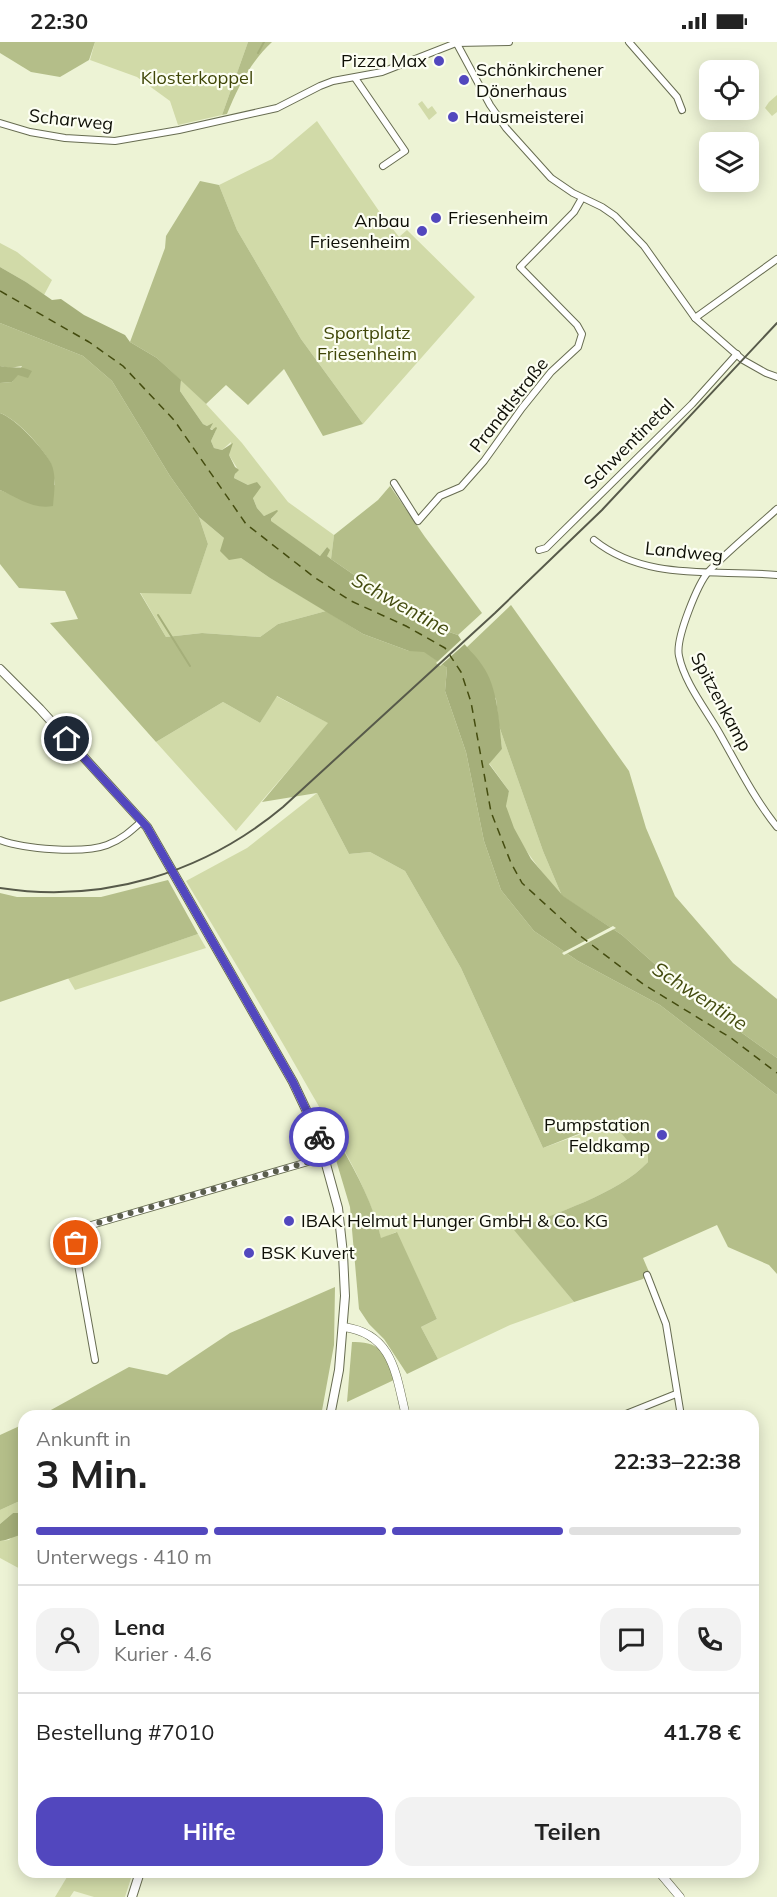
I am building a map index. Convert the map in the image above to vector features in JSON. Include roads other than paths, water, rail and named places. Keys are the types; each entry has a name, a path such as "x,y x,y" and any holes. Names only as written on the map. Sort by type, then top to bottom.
{"main road":[{"path":"0,669 40,709 142,821 174,872 293,1082 318,1135 338,1208 343,1254 344,1327 332,1410"},
{"path":"132,1897 138,1878"}],"street":[{"path":"509,42 456,42 490,105 506,128 551,178 582,198 602,207 632,231 697,319 737,354 766,373 777,377"},
{"name":"Scharweg","path":"0,123 30,132 66,138 115,141 277,108 333,81 382,72 456,42"},
{"path":"629,42 677,97 682,110"},
{"path":"356,78 405,151 383,166"},
{"name":"Prandtlstraße","path":"394,483 418,521 440,496 461,487 551,372 578,347 582,334 577,325 520,267 574,212 582,198"},
{"path":"697,319 777,259"},
{"name":"Schwentinetal","path":"539,550 546,548 692,404 737,354"},
{"name":"Spitzenkamp","path":"777,509 707,573 678,639 679,659 690,683 762,807 774,818 777,827"},
{"name":"Landweg","path":"594,540 606,549 631,561 655,568 707,573 777,575"},
{"path":"0,840 45,848 88,849 120,840 142,821"},
{"path":"95,1360 76,1253 76,1243 80,1234 88,1226 325,1157"},
{"path":"648,1275 666,1324 680,1410"},
{"path":"344,1327 357,1329 371,1337 388,1353 394,1366 405,1410"},
{"path":"636,1410 676,1394"},
{"path":"664,1878 680,1897"}],"waterway":[{"path":"258,53 264,42"},
{"path":"158,615 190,666"}],"railway":[{"path":"0,888 38,892 114,887 186,866 220,850 252,830 283,807 495,613 602,510 777,323"}],"place":[{"name":"Pizza Max","path":"439,61"},
{"name":"Schönkirchener Dönerhaus","path":"464,80"},
{"name":"Hausmeisterei","path":"453,117"},
{"name":"Friesenheim","path":"436,218"},
{"name":"Anbau Friesenheim","path":"422,231"},
{"name":"Pumpstation Feldkamp","path":"662,1135"},
{"name":"IBAK Helmut Hunger GmbH & Co. KG","path":"289,1221"},
{"name":"BSK Kuvert","path":"249,1253"}],"park label":[{"name":"Klosterkoppel","path":"197,78"},
{"name":"Sportplatz Friesenheim","path":"367,343"}],"water label":[{"name":"Schwentine","path":"401,604"},
{"name":"Schwentine","path":"700,996"}]}
